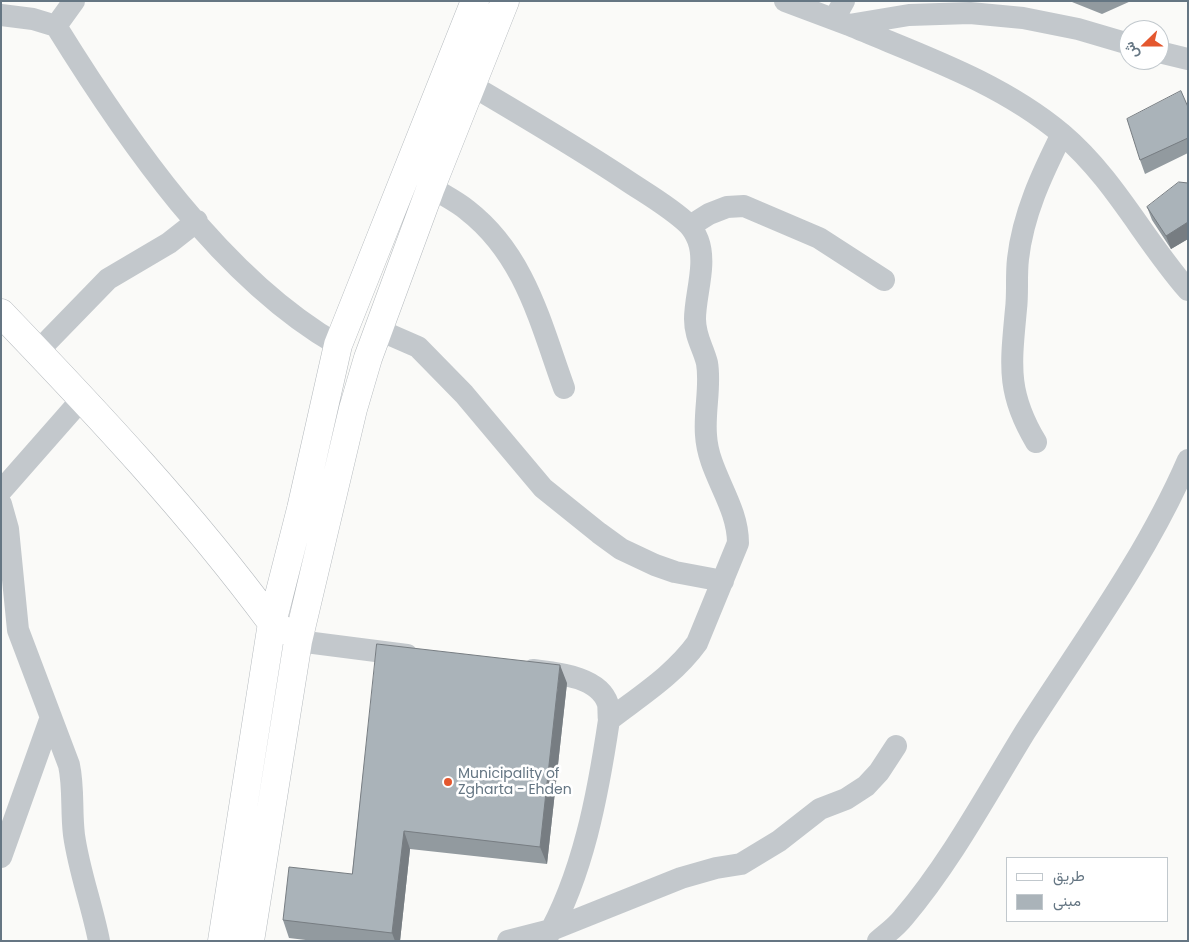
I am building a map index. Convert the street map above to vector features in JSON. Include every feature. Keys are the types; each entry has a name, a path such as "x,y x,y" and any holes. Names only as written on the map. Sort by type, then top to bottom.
{"main road":[{"path":"222,941 272,623 301,509 338,345 475,1"},
{"path":"250,941 298,641 353,409 431,187 505,1"},
{"path":"1,313 158,480 213,545 272,623 298,641"}],"street":[{"path":"56,26 74,1"},
{"path":"785,1 842,15 987,83 1062,134 1103,177 1133,214 1169,268 1188,290"},
{"path":"842,15 970,13 1023,18 1119,41"},
{"path":"1,15 33,19 56,26 129,136 197,221 265,292 321,335 338,345"},
{"path":"1169,54 1188,59"},
{"path":"471,85 571,144 669,208 690,226 698,242 700,253 695,318 698,343 706,361 708,376 705,433 707,447 733,511 738,531 738,543 697,643 686,658 670,673 609,720"},
{"path":"1036,442 1022,418 1013,386 1012,343 1016,309 1018,258 1029,207 1038,181 1062,134"},
{"path":"431,187 467,210 505,249 516,264 542,322 564,388"},
{"path":"690,226 708,214 727,207 744,206 819,238 884,280"},
{"path":"38,351 108,278 170,242 197,221"},
{"path":"380,330 418,347 480,412 543,488 599,533 621,549 655,565 675,572 723,581"},
{"path":"1,492 82,400"},
{"path":"878,941 902,920 932,880 987,795 1168,507 1188,460"},
{"path":"1,504 8,529 18,630 51,717 72,782 74,832 99,941"},
{"path":"298,641 432,658"},
{"path":"508,668 576,676 598,690 608,704 609,720 586,837 569,894 548,935"},
{"path":"1,857 51,717"},
{"path":"508,941 548,935 681,878 716,868 741,864 779,841 820,809 846,799 866,786 879,772 896,746"}],"building":[{"path":"1181,91 1188,107 1188,138 1140,160 1127,119"},
{"path":"1179,182 1188,183 1188,222 1166,236 1147,207"},
{"path":"377,644 560,665 540,847 404,831 392,933 283,920 289,867 352,874"}],"place":[{"name":"Municipality of Zgharta - Ehden","path":"448,782"}]}
